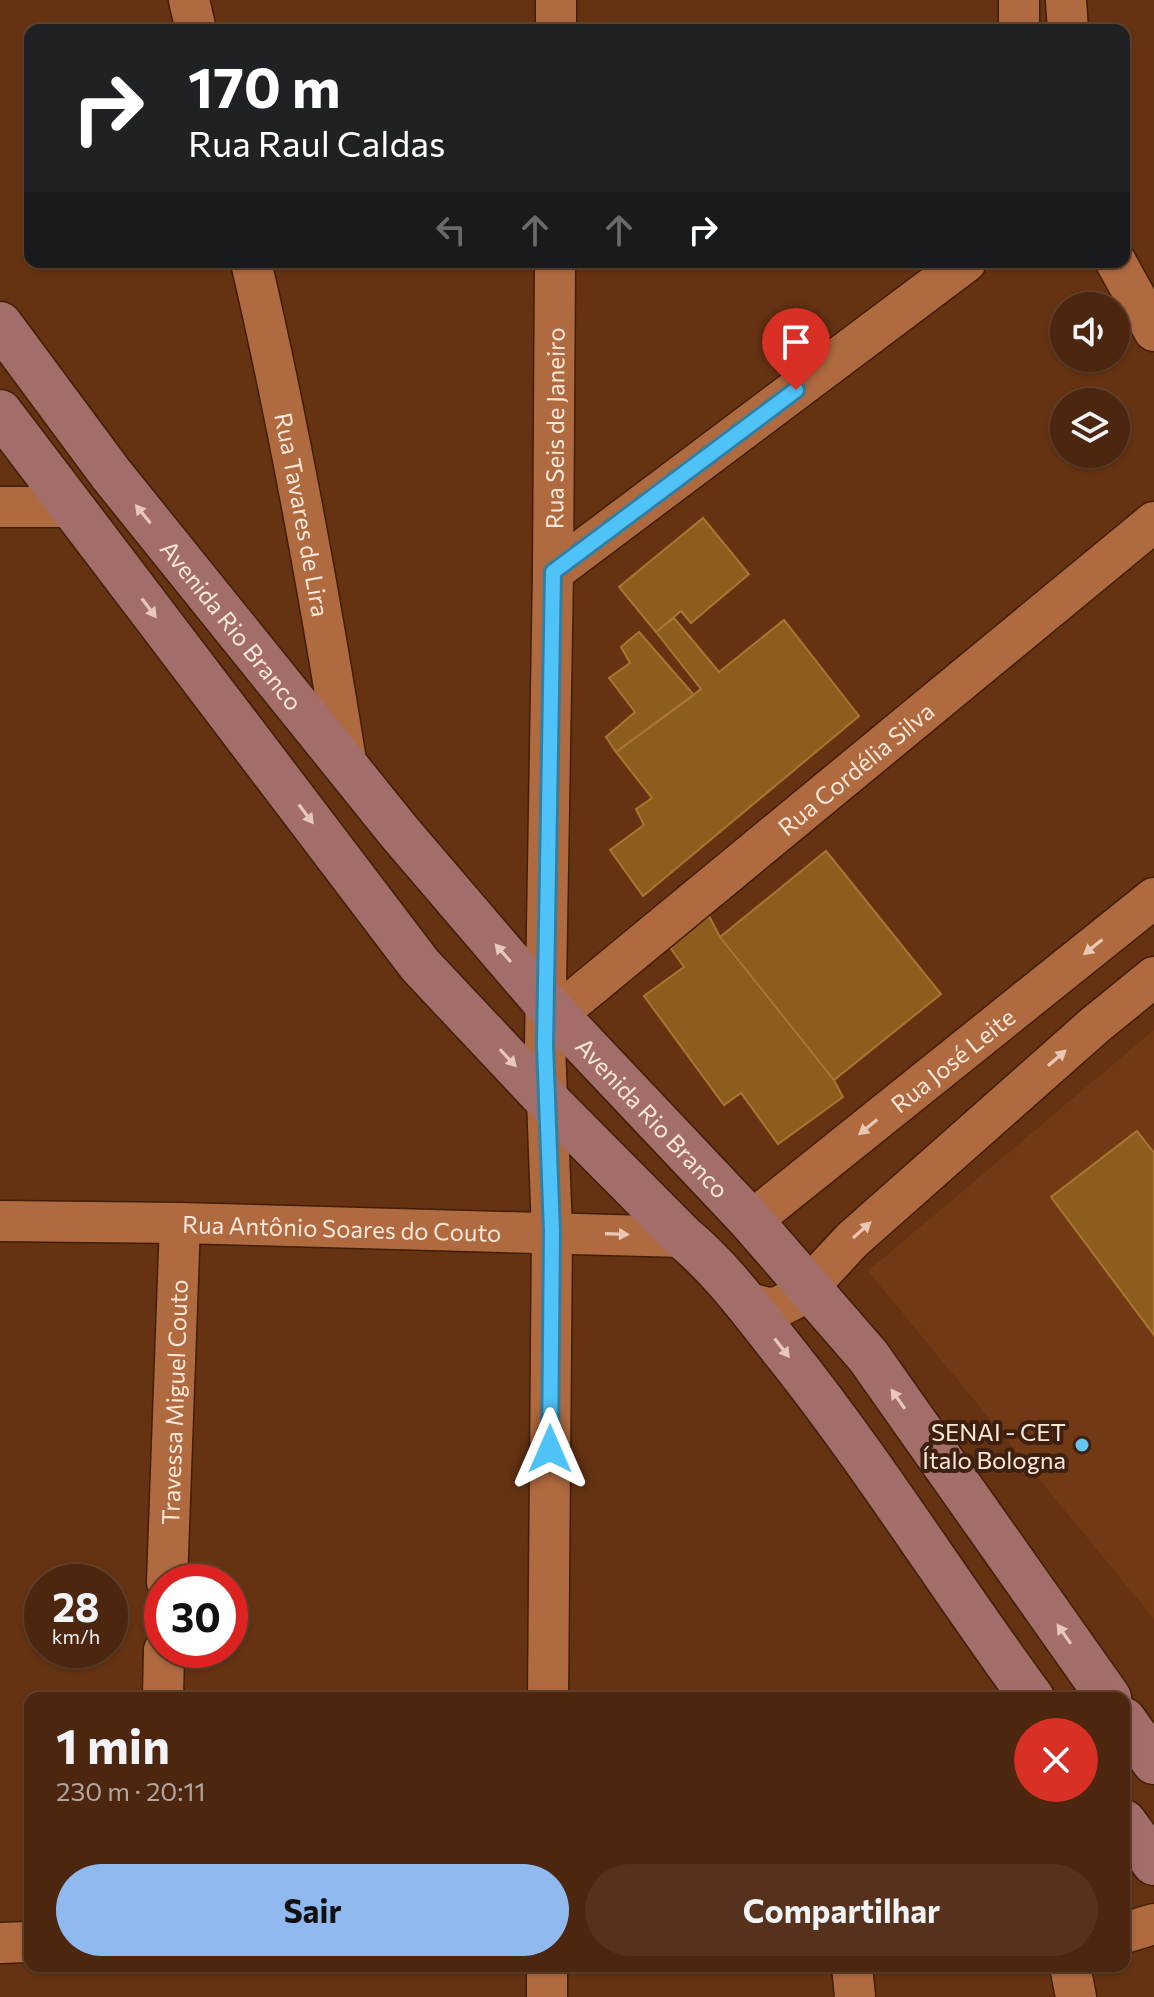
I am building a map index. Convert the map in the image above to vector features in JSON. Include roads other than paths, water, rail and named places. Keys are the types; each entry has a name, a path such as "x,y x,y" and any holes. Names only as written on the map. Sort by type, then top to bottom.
{"main road":[{"name":"Avenida Rio Branco","path":"0,324 111,474 400,833 552,1010 751,1221 868,1356 1105,1692"},
{"path":"0,412 420,965 546,1099 720,1271 745,1302 831,1411 1028,1692"},
{"path":"346,867 359,841 372,834 400,833"},
{"path":"1130,1728 1154,1762"},
{"path":"1130,1830 1154,1863"}],"street":[{"path":"189,0 195,24"},
{"path":"556,0 556,24"},
{"path":"1019,0 1019,24"},
{"path":"1066,0 1068,24"},
{"name":"Rua Tavares de Lira","path":"252,268 315,566 347,767"},
{"name":"Rua Seis de Janeiro","path":"548,1692 552,1232 546,1099 552,1010 555,268"},
{"path":"553,572 958,268"},
{"path":"1119,268 1154,331"},
{"path":"0,507 73,507"},
{"name":"Rua Cordélia Silva","path":"552,1010 1154,522"},
{"name":"Rua José Leite","path":"751,1221 1154,898"},
{"path":"745,1302 768,1308 790,1303 874,1220 1095,1025 1154,977"},
{"name":"Rua Antônio Soares do Couto","path":"0,1221 683,1237"},
{"name":"Travessa Miguel Couto","path":"168,1564 180,1223"},
{"path":"163,1692 164,1668"},
{"path":"1130,1931 1154,1924"},
{"path":"0,1943 24,1942"},
{"path":"547,1972 547,1997"},
{"path":"853,1972 855,1997"},
{"path":"1071,1972 1076,1997"}],"place":[{"name":"SENAI - CET Ítalo Bologna","path":"1082,1445"}]}
